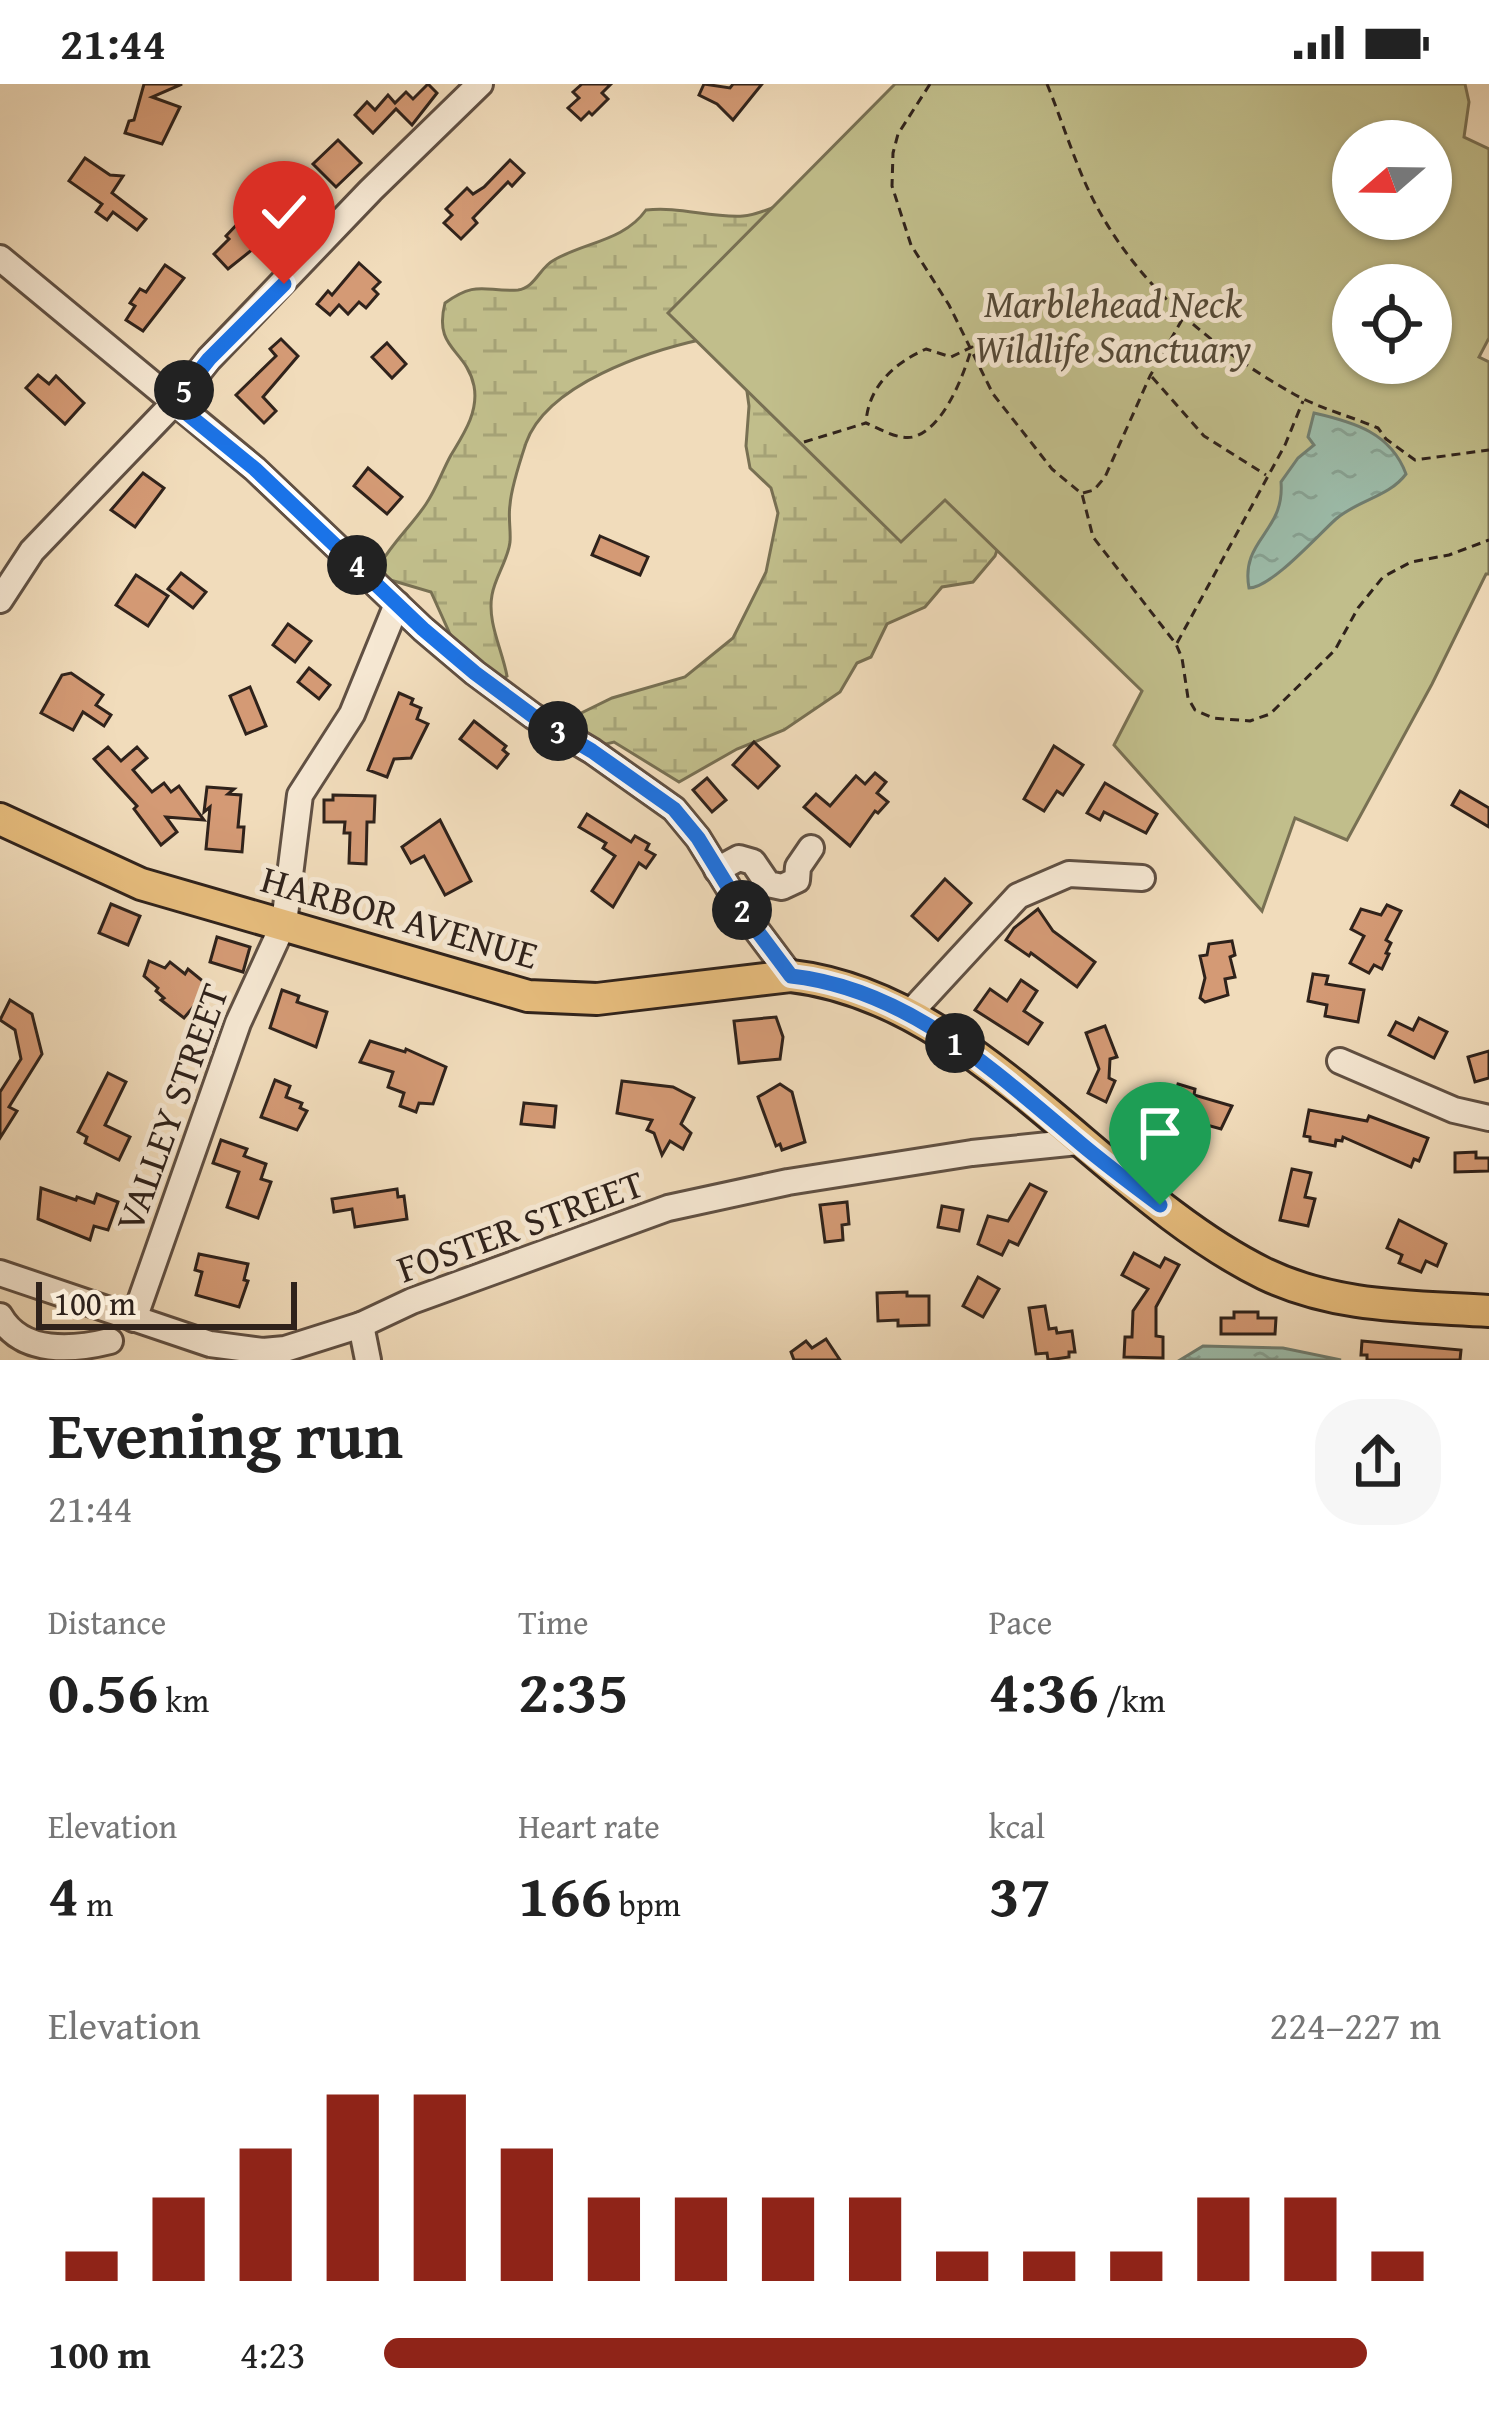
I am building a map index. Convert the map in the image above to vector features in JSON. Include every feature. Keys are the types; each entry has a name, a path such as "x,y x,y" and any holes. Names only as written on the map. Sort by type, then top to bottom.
{"main road":[{"name":"HARBOR AVENUE","path":"0,819 141,884 528,996 597,999 791,976 823,979 879,998 986,1064 1190,1227 1268,1275 1339,1299 1489,1311"}],"street":[{"path":"0,600 32,551 174,403 209,359 370,190 481,84"},
{"path":"0,258 269,482 475,673 674,809 791,976"},
{"name":"VALLEY STREET","path":"112,1351 238,1023 284,923 299,795 352,714 397,604"},
{"path":"717,870 739,858 753,862 768,884 782,887 797,880 798,867 811,848"},
{"path":"909,1014 1018,896 1069,874 1142,878"},
{"path":"1340,1061 1454,1110 1489,1118"},
{"name":"FOSTER STREET","path":"1,1274 210,1345 263,1351 290,1348 668,1208 788,1182 949,1156 1078,1142"},
{"path":"0,1289 1,1274"},
{"path":"0,1316 7,1328 23,1338 54,1348 112,1351"},
{"path":"361,1325 368,1360"}],"path":[{"path":"930,84 898,134 892,185 911,245 972,347 993,394 1052,469 1082,494 1093,537 1176,644 1195,710 1213,718 1250,721 1270,714 1335,650 1358,608 1383,577 1411,562 1489,540"},
{"path":"1047,84 1088,188 1118,243 1153,288 1224,350 1304,398 1378,428 1415,460 1489,450"},
{"path":"1082,494 1094,490 1106,477 1150,376 1184,315"},
{"path":"804,442 866,423 911,438 924,431 959,390 972,347"},
{"path":"866,423 867,400 908,357 926,349 951,357 972,347"},
{"path":"1150,376 1204,436 1268,476"},
{"path":"1176,644 1268,476 1304,398"}],"green space":[{"name":"Marblehead Neck Wildlife Sanctuary","path":"895,84 1465,84 1469,102 1464,137 1489,149 1489,338 1479,357 1489,362 1489,574 1347,840 1295,818 1262,911 1114,745 1142,691 945,500 901,542 668,313"},
{"path":"780,205 1021,481 995,556 973,582 942,587 925,607 887,624 871,657 857,663 840,692 784,730 737,749 679,782 614,742 594,747 565,728 567,720 612,698 685,677 733,638 766,572 778,513 771,488 750,468 745,377 704,339 602,373 577,387 537,422 514,483 509,549 492,595 493,625 507,676 498,682 483,680 450,634 431,592 387,579 381,563 430,498 472,414 474,386 443,330 445,303 473,289 524,288 554,260 615,235 646,210 743,216"}],"water":[{"path":"1314,413 1357,425 1381,439 1406,474 1391,488 1336,519 1269,580 1249,588 1251,558 1276,513 1281,482 1314,445 1308,437"},
{"path":"1203,1346 1283,1348 1341,1360 1180,1360"}],"building":[{"path":"144,84 182,84 152,97 180,107 162,144 125,133 134,120"},
{"path":"428,84 437,93 412,125 396,109 373,133 355,115 367,102 375,110 388,95 395,103 406,92 413,99"},
{"path":"582,84 611,84 602,93 608,99 581,120 568,108 579,98 573,92"},
{"path":"704,84 730,88 762,84 733,120 699,95"},
{"path":"338,140 361,163 336,187 313,164"},
{"path":"85,158 110,175 123,176 112,193 146,219 137,230 113,212 107,220 96,212 102,204 69,181"},
{"path":"510,160 524,173 512,186 508,182 473,218 477,223 461,239 444,223 452,215 446,209 467,188 473,194 484,187"},
{"path":"275,184 306,214 292,228 277,213 247,243 253,249 228,269 214,254"},
{"path":"359,263 380,282 373,289 378,294 366,308 359,302 348,314 339,305 330,315 317,304 328,291 332,295"},
{"path":"165,265 184,278 143,331 126,320 135,306 130,303 140,289 146,292"},
{"path":"281,339 298,356 263,397 276,411 264,423 236,395 276,356 270,349"},
{"path":"387,343 406,364 392,378 372,357"},
{"path":"38,375 49,384 56,376 84,403 65,424 26,388"},
{"path":"368,468 402,497 387,514 354,486"},
{"path":"143,473 164,488 135,527 111,510"},
{"path":"600,536 648,557 640,575 592,555"},
{"path":"181,573 206,592 193,608 168,589"},
{"path":"136,575 168,596 148,626 116,605"},
{"path":"288,624 311,641 295,662 273,645"},
{"path":"309,668 330,685 319,699 298,682"},
{"path":"71,673 103,695 96,705 111,715 104,726 83,712 73,730 41,713 62,675"},
{"path":"250,687 266,726 246,734 230,696"},
{"path":"399,693 413,699 411,704 421,708 417,719 428,724 411,758 394,759 387,777 368,770"},
{"path":"474,721 506,746 503,750 508,754 497,768 460,739"},
{"path":"754,742 779,766 758,788 733,765"},
{"path":"1054,746 1083,765 1063,795 1057,791 1044,811 1024,799"},
{"path":"108,747 121,761 137,747 147,758 133,770 152,792 164,783 171,792 179,786 204,820 166,817 177,832 161,845 134,809 137,806 94,759"},
{"path":"875,773 886,782 877,793 888,802 875,811 850,846 804,807 816,794 830,806 856,776 865,784"},
{"path":"707,778 726,800 712,812 693,790"},
{"path":"1105,783 1157,814 1146,833 1104,812 1100,820 1087,813"},
{"path":"207,787 234,789 228,794 241,795 242,852 206,849"},
{"path":"1460,791 1489,808 1489,827 1452,805"},
{"path":"333,795 375,796 374,822 367,822 366,864 349,863 350,833 344,833 345,822 324,822 324,800 333,800"},
{"path":"587,814 631,842 635,836 649,844 646,850 655,855 646,868 639,863 613,907 592,891 615,856 603,848 606,843 579,827"},
{"path":"440,820 471,881 445,895 424,856 411,863 402,847"},
{"path":"945,879 971,903 938,940 912,916"},
{"path":"111,904 140,916 128,945 99,933"},
{"path":"1387,905 1401,911 1386,940 1391,943 1382,969 1374,965 1369,973 1350,963 1364,936 1351,929 1361,909 1381,915"},
{"path":"1038,909 1053,931 1095,962 1077,987 1006,940"},
{"path":"217,937 250,947 243,972 210,962"},
{"path":"1232,941 1235,977 1225,979 1228,995 1205,1002 1200,998 1205,978 1200,956 1207,955 1209,944"},
{"path":"149,961 165,968 170,962 185,974 188,969 210,987 184,1018 161,1000 158,988 144,976"},
{"path":"1313,974 1328,976 1326,984 1364,990 1358,1022 1325,1016 1327,1005 1308,1001"},
{"path":"1021,980 1037,991 1024,1011 1042,1023 1028,1044 975,1010 990,989 1007,1001"},
{"path":"282,990 299,996 297,1002 327,1012 316,1047 270,1028"},
{"path":"10,1000 32,1014 42,1054 9,1107 17,1111 0,1138 0,1092 21,1059 15,1030 0,1020"},
{"path":"776,1017 783,1037 780,1059 739,1063 734,1021"},
{"path":"1419,1018 1447,1032 1434,1058 1389,1035 1396,1022 1413,1030"},
{"path":"1105,1026 1117,1057 1110,1059 1109,1078 1115,1081 1106,1102 1088,1093 1099,1069 1086,1033"},
{"path":"370,1041 406,1049 446,1067 433,1104 419,1103 416,1112 400,1106 404,1093 388,1087 393,1072 360,1062"},
{"path":"1489,1051 1489,1078 1475,1082 1468,1057"},
{"path":"108,1073 126,1082 105,1125 130,1137 119,1160 85,1143 87,1137 78,1132"},
{"path":"275,1080 290,1086 286,1097 302,1103 300,1108 307,1111 297,1130 261,1117"},
{"path":"622,1081 673,1087 694,1098 681,1124 691,1133 683,1149 670,1141 662,1155 654,1133 647,1130 652,1120 617,1113"},
{"path":"780,1084 792,1092 805,1142 782,1150 780,1144 776,1146 758,1097"},
{"path":"1178,1084 1195,1089 1194,1095 1232,1106 1221,1129 1178,1117 1180,1108 1172,1106"},
{"path":"524,1103 556,1106 554,1127 521,1124"},
{"path":"1309,1110 1367,1121 1369,1116 1428,1138 1419,1161 1414,1159 1411,1167 1343,1137 1335,1146 1310,1141 1304,1136"},
{"path":"221,1140 247,1149 244,1156 266,1164 261,1179 271,1182 258,1218 227,1207 239,1172 213,1163"},
{"path":"1476,1152 1476,1158 1489,1158 1489,1171 1455,1172 1455,1153"},
{"path":"1292,1169 1311,1173 1305,1197 1315,1199 1308,1226 1280,1220"},
{"path":"1030,1184 1046,1192 1018,1245 1009,1241 1002,1255 978,1244 988,1216 1008,1221"},
{"path":"41,1188 76,1200 94,1203 97,1194 118,1202 108,1230 94,1226 90,1240 38,1219"},
{"path":"397,1189 398,1197 404,1196 407,1219 355,1227 352,1209 334,1212 332,1199"},
{"path":"847,1202 849,1224 842,1225 843,1240 825,1242 820,1205"},
{"path":"942,1206 963,1210 959,1231 938,1227"},
{"path":"1399,1220 1446,1244 1437,1266 1426,1261 1421,1272 1399,1263 1402,1255 1387,1248"},
{"path":"1134,1253 1160,1267 1165,1258 1179,1265 1156,1307 1156,1336 1163,1337 1163,1358 1124,1357 1125,1337 1132,1337 1133,1311 1148,1289 1122,1275"},
{"path":"199,1254 248,1264 239,1307 196,1295 202,1272 195,1270"},
{"path":"978,1277 999,1289 983,1317 963,1306"},
{"path":"907,1292 907,1296 929,1296 929,1325 878,1321 877,1293"},
{"path":"1045,1306 1049,1329 1072,1331 1075,1352 1069,1352 1069,1357 1048,1360 1047,1353 1036,1354 1029,1308"},
{"path":"1234,1312 1276,1318 1275,1334 1221,1334 1221,1318 1234,1318"},
{"path":"826,1339 840,1360 794,1360 791,1352 806,1341 812,1348"},
{"path":"1362,1341 1461,1350 1460,1360 1367,1360 1367,1355 1361,1355"}],"route":[{"path":"284,284 209,359 174,403 255,469 475,673 674,809 791,976 823,979 879,998 922,1022 986,1064 1160,1205"}]}
